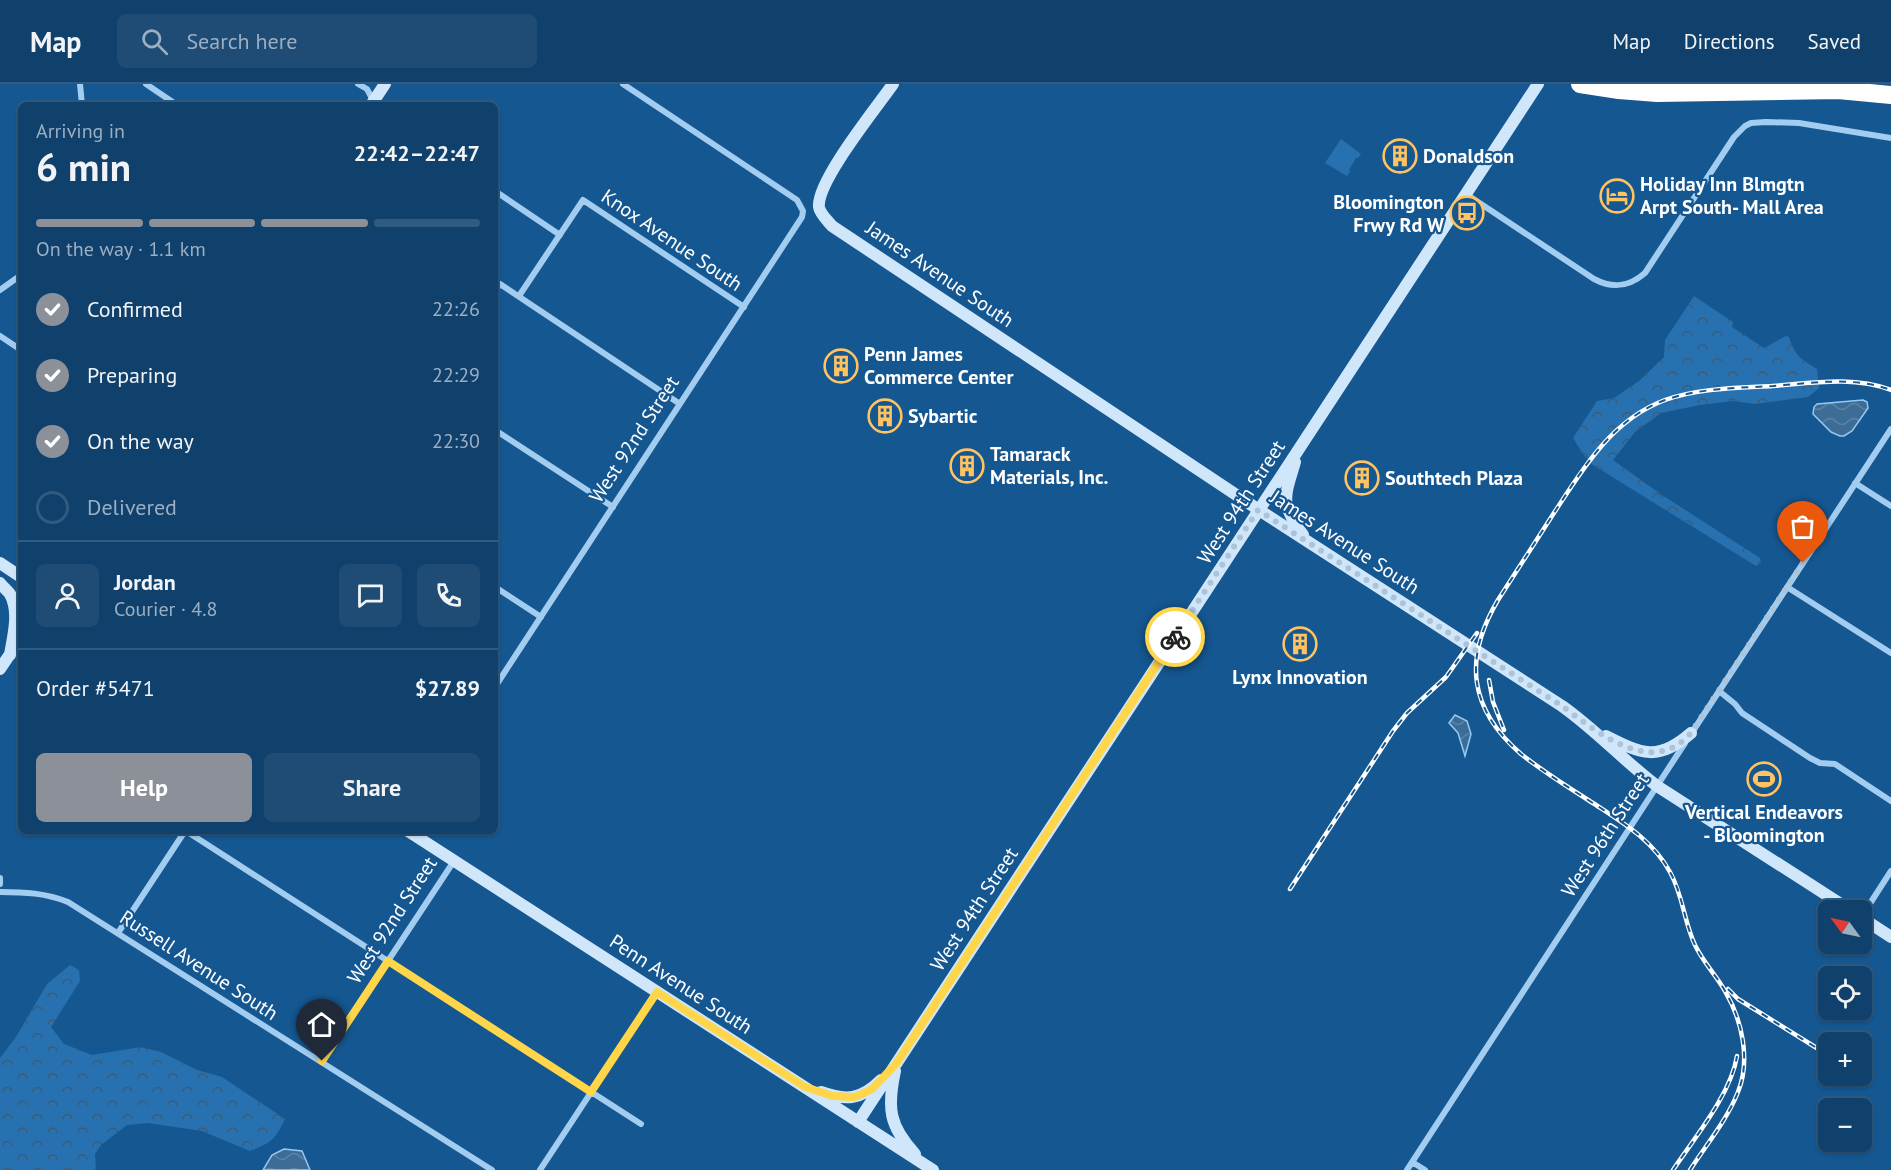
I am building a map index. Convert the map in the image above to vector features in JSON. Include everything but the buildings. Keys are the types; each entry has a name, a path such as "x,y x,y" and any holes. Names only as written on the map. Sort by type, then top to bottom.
{"highway":[{"path":"1580,84 1657,93 1838,90 1891,94"}],"street":[{"path":"81,84 82,102"},
{"path":"146,84 173,102"},
{"path":"358,84 367,89 372,102"},
{"path":"374,102 385,84"},
{"name":"West 92nd Street","path":"498,682 799,223 803,211 797,200 623,84"},
{"name":"James Avenue South","path":"893,84 825,183 819,207 832,226 1258,510 1552,700 1593,730 1638,772 1657,786 1834,900"},
{"name":"West 94th Street","path":"858,1122 1538,84"},
{"path":"1466,193 1594,279 1603,284 1617,286 1631,283 1645,273 1734,138 1745,126 1759,122 1780,122 1891,138"},
{"path":"498,193 560,234 519,296"},
{"name":"Knox Avenue South","path":"560,234 583,200 744,307"},
{"path":"0,290 18,277"},
{"path":"498,287 500,284 519,296 680,404"},
{"path":"0,336 18,348"},
{"name":"West 96th Street","path":"1407,1170 1891,429"},
{"path":"498,432 613,507"},
{"path":"1298,450 1287,488 1286,504 1289,516 1307,541"},
{"path":"1855,483 1891,506"},
{"path":"0,563 18,575"},
{"path":"0,581 18,592"},
{"path":"0,581 10,594 14,607 15,621 10,655"},
{"path":"1787,587 1891,653"},
{"path":"498,589 541,617"},
{"path":"0,669 18,643"},
{"path":"1719,691 1742,713 1810,758 1820,763 1835,765 1891,801"},
{"path":"1593,730 1633,750 1642,752 1653,752 1677,746 1691,733"},
{"path":"118,933 183,834"},
{"path":"190,834 641,1124"},
{"name":"Penn Avenue South","path":"413,834 928,1167"},
{"name":"West 92nd Street","path":"322,1061 454,861"},
{"path":"1872,901 1891,871"},
{"path":"0,878 0,884"},
{"name":"Russell Avenue South","path":"0,892 54,896 75,906 492,1170"},
{"path":"1872,924 1891,937"},
{"path":"540,1170 657,992"},
{"path":"805,1087 833,1096 854,1097 872,1089 896,1064"},
{"path":"896,1064 891,1090 891,1112 898,1134 928,1167"},
{"path":"1412,1162 1425,1170"}],"green space":[{"path":"1341,139 1361,154 1356,158 1347,176 1325,163"},
{"path":"1694,296 1733,322 1732,327 1764,348 1786,336 1789,337 1799,356 1817,369 1819,388 1808,397 1754,404 1733,401 1661,413 1635,432 1613,460 1662,495 1760,558 1761,563 1756,566 1593,465 1573,438 1597,401 1614,398 1639,381 1664,357 1665,340"},
{"path":"70,965 79,970 80,981 51,1027 64,1044 92,1055 141,1047 161,1052 197,1070 222,1077 285,1119 275,1136 268,1143 250,1151 202,1131 148,1123 127,1125 101,1145 95,1154 96,1170 0,1170 0,1058 16,1037 47,984"}],"water":[{"path":"1863,400 1867,402 1868,408 1852,431 1844,436 1831,432 1813,414 1817,404"},
{"path":"1455,715 1467,721 1471,734 1465,756 1458,733 1449,723"},
{"path":"284,1149 302,1151 310,1170 263,1170 272,1155"}],"railway":[{"path":"1690,1170 1728,1112 1742,1080 1743,1040 1731,1002 1695,945 1674,881 1655,851 1628,826 1521,754 1504,737 1491,719 1482,701 1477,682 1476,663 1480,643 1498,600 1587,464 1613,433 1646,409 1678,396 1732,388 1848,382 1891,390"},
{"path":"1290,889 1393,731 1407,713 1446,677 1477,633"},
{"path":"1489,680 1493,702 1504,730"},
{"path":"1728,989 1738,999 1818,1049"},
{"path":"1673,1170 1720,1100 1728,1085 1737,1056"}],"way so far":[{"path":"1175,637 1258,510 1562,706 1593,730 1633,750 1653,752 1677,746 1691,733 1803,563"}],"place":[{"name":"Donaldson","path":"1400,156"},
{"name":"Holiday Inn Blmgtn Arpt South- Mall Area","path":"1617,196"},
{"name":"Bloomington Frwy Rd W","path":"1467,213"},
{"name":"Penn James Commerce Center","path":"841,366"},
{"name":"Sybartic","path":"885,416"},
{"name":"Tamarack Materials, Inc.","path":"967,466"},
{"name":"Southtech Plaza","path":"1362,478"},
{"name":"Lynx Innovation","path":"1300,644"},
{"name":"Vertical Endeavors - Bloomington","path":"1764,779"}],"route":[{"path":"322,1061 388,961 591,1092 657,992 805,1087 843,1098 862,1094 872,1089 896,1064 1175,637"}]}
